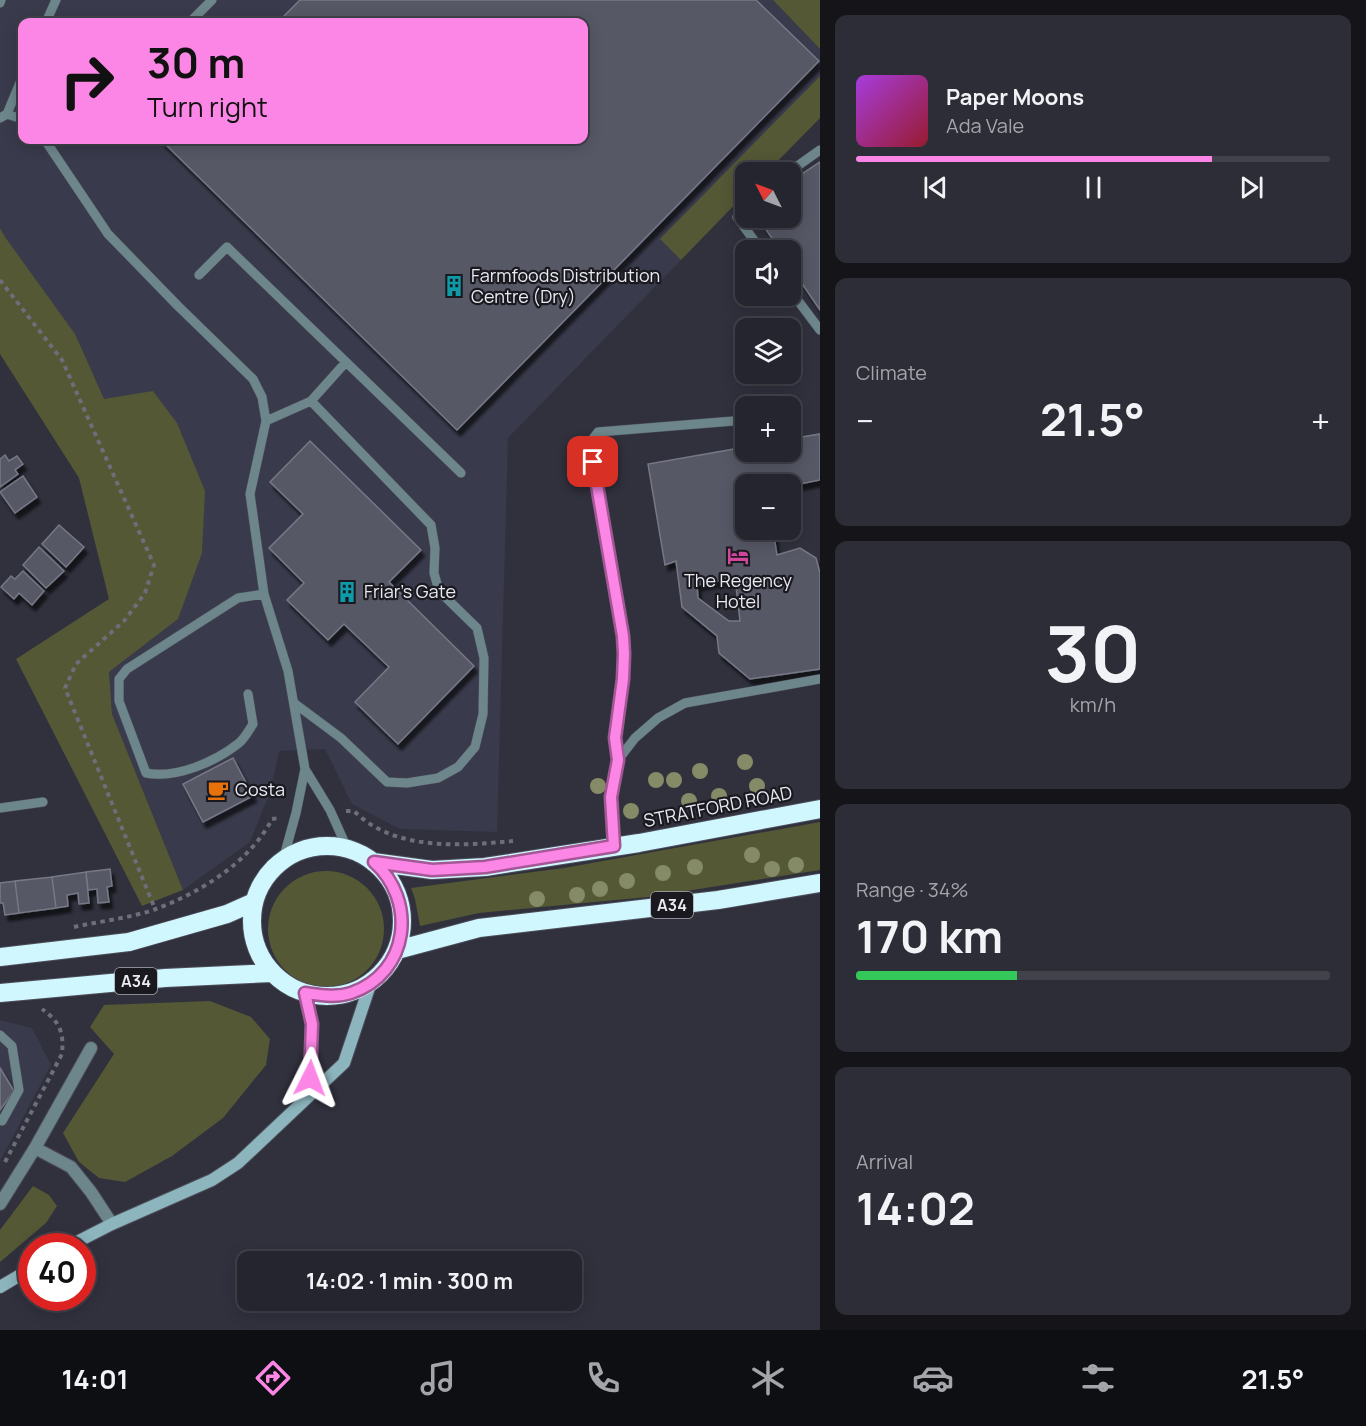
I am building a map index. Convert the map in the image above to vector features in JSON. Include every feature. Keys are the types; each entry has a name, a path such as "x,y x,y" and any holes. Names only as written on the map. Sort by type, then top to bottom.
{"highway":[{"name":"STRATFORD ROAD","path":"374,862 432,870 485,867 820,809"},
{"path":"326,846 347,848 374,862 385,872 400,902 402,921 397,950 384,971 371,982 351,993 328,996 305,993 287,985 272,973 261,958 254,940 251,921 254,902 265,877 282,860 304,849 326,846"},
{"name":"A34","path":"397,950 479,928 718,900 820,883"},
{"name":"A34","path":"0,957 129,942 227,914 254,902"},
{"name":"A34","path":"0,993 165,978 272,973"}],"street":[{"path":"94,1233 212,1180 238,1163 344,1063 371,982"},
{"path":"305,993 312,1024 309,1096"},
{"path":"0,1204 35,1148 91,1048"},
{"path":"35,1148 71,1167 112,1224"},
{"path":"0,1287 18,1277"}],"lane":[{"path":"48,18 56,0"},
{"path":"194,18 212,0"},
{"path":"4,116 18,86"},
{"path":"48,144 108,234 253,379 262,397 266,421 250,494 264,594 288,671 305,769 296,813 282,860"},
{"path":"801,163 820,150"},
{"path":"199,275 227,247 461,473"},
{"path":"801,305 820,330"},
{"path":"266,421 311,401 346,362"},
{"path":"294,703 341,738 387,782 407,783 438,778 458,767 475,747 483,714 484,658 477,628 439,591 434,573 435,548 431,525 311,401"},
{"path":"614,846 611,797 618,760 615,738 624,654 623,636 591,450 592,440 598,432 735,421"},
{"path":"248,694 253,724 240,742 193,768 158,776 146,773 119,701 119,679 128,669 238,598 264,594"},
{"path":"618,760 635,738 658,718 685,704 820,679"},
{"path":"305,769 330,810 347,848"},
{"path":"0,808 44,802"},
{"path":"0,1035 12,1046 19,1090 2,1122"}],"path":[{"path":"0,280 63,360 154,565 145,593 124,621 76,664 66,688 155,909"},
{"path":"330,810 354,811 378,830 400,839 433,843 486,844 520,840"},
{"path":"63,929 155,909 194,892 220,876 264,835 272,819 296,813"},
{"path":"0,1170 62,1054 64,1038 56,1021 43,1009 30,1008 28,991"}],"shaded area":[{"path":"0,0 773,0 820,49 820,76 661,239 681,260 508,438 497,832 400,829 352,804 325,749 279,751 271,790 250,842 183,890 112,714 109,672 178,619 0,228"},
{"path":"0,1020 32,1028 51,1065 0,1161"}],"green space":[{"path":"773,0 820,0 820,49"},
{"path":"820,76 820,118 777,162 736,162"},
{"path":"735,163 735,204 681,260 660,239"},
{"path":"0,228 75,334 104,399 153,391 177,423 205,491 202,553 178,619 109,672 112,714 183,890 142,906 16,659 109,599 79,478 0,354"},
{"path":"820,822 820,870 648,897 479,913 420,926 411,888 564,868"},
{"path":"326,871 348,875 367,888 380,907 384,929 380,951 367,970 348,983 326,987 304,983 285,970 272,951 268,929 272,907 285,888 304,875"},
{"path":"210,1001 251,1017 270,1039 266,1065 223,1118 172,1156 125,1182 99,1178 79,1162 63,1133 114,1054 90,1027 104,1005"},
{"path":"33,1186 49,1195 57,1206 46,1223 34,1233 18,1233 18,1247 0,1262 0,1230"}],"building":[{"name":"Farmfoods Distribution Centre (Dry)","path":"300,0 756,0 819,61 457,430 165,144 588,144 588,18 282,18"},
{"path":"820,162 820,310 801,282 801,240 773,240 765,228 801,228 801,175"},
{"name":"The Regency Hotel","path":"820,434 820,480 801,484 801,474 735,474 735,540 775,540 777,555 800,548 816,558 820,573 820,669 750,679 719,653 717,636 682,607 676,561 665,565 648,464 735,449 735,462 801,462 801,437","holes":["735,578 740,621 729,621 698,598 697,585"]},
{"name":"Friar's Gate","path":"310,441 421,550 389,582 474,666 398,744 355,702 389,667 344,624 328,640 287,600 304,583 269,548 303,514 270,482"},
{"path":"5,455 9,461 17,456 23,464 15,470 18,474 0,487 0,459"},
{"path":"23,476 37,497 15,513 0,492"},
{"path":"59,525 84,547 66,567 42,544"},
{"path":"39,547 64,571 46,588 23,565"},
{"path":"23,571 44,591 32,605 19,593 14,599 1,587 11,576 15,579"},
{"name":"Costa","path":"233,758 253,796 203,822 183,784"},
{"path":"110,869 112,886 107,887 109,902 98,903 97,889 88,890 86,872"},
{"path":"86,872 89,903 79,904 78,893 67,895 68,906 56,908 52,877"},
{"path":"52,877 56,908 19,913 15,881"},
{"path":"15,881 19,913 5,915 3,903 0,903 0,883"},
{"path":"0,1068 14,1091 0,1110"}],"place":[{"name":"Farmfoods Distribution Centre (Dry)","path":"454,286"},
{"name":"The Regency Hotel","path":"738,556"},
{"name":"Friar's Gate","path":"347,592"},
{"name":"Costa","path":"218,790"}],"route":[{"path":"310,1078 312,1024 305,993 328,996 351,993 371,982 384,971 397,950 402,921 400,902 393,884 374,862 432,870 485,867 614,846 611,797 618,760 615,738 624,654 623,636 593,462"}]}
